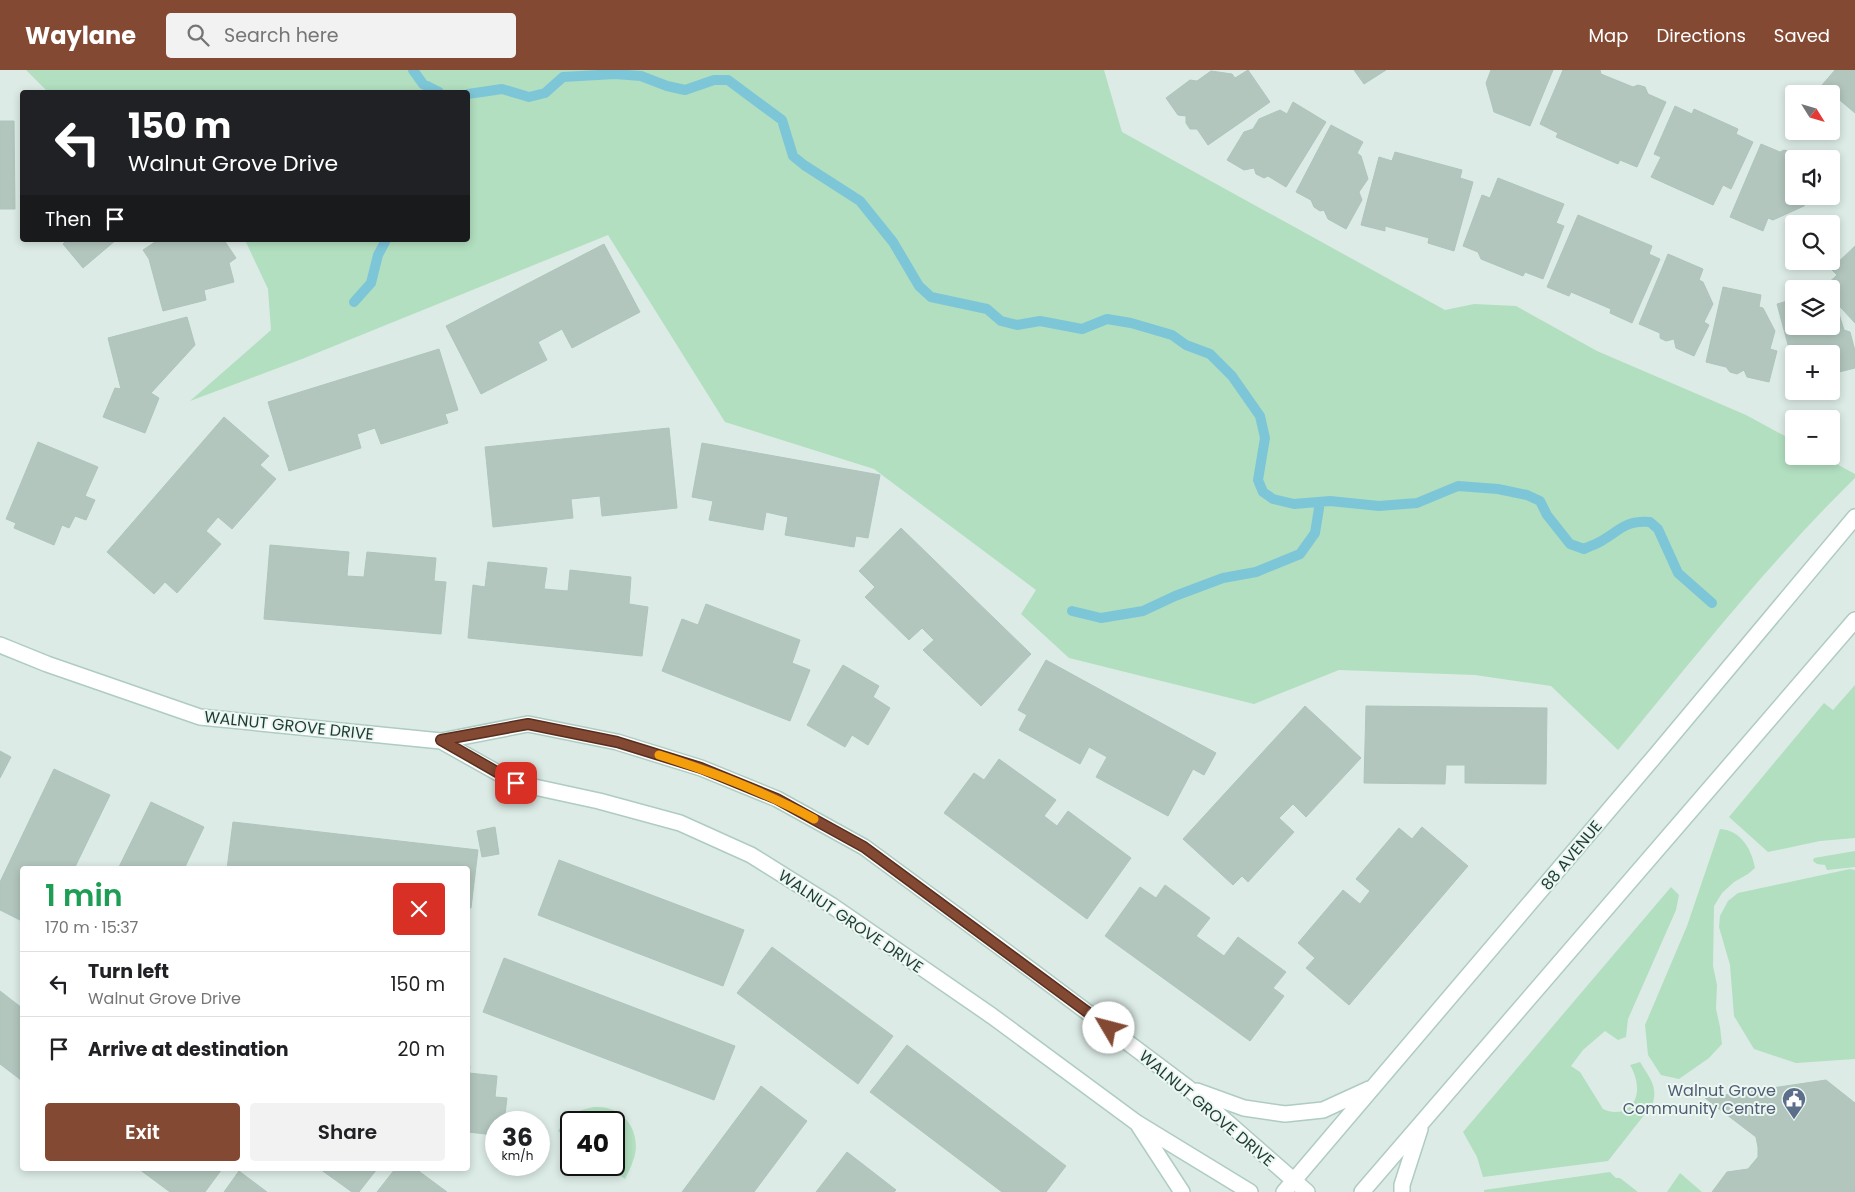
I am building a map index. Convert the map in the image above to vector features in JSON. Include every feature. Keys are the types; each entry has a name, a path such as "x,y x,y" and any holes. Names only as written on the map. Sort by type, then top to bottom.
{"street":[{"name":"88 AVENUE","path":"1289,1186 1855,517"},
{"path":"1362,1192 1855,620"},
{"name":"WALNUT GROVE DRIVE","path":"0,645 47,664 200,717 441,740 528,724 617,742 701,768 777,799 864,847 1187,1087 1289,1186 1307,1192"},
{"name":"WALNUT GROVE DRIVE","path":"441,740 516,783 598,801 680,823 751,855 830,905 992,1016 1137,1123 1250,1192"},
{"path":"1187,1087 1244,1108 1285,1114 1322,1110 1373,1087"},
{"path":"1402,1192 1402,1185 1423,1121"},
{"path":"1137,1123 1182,1192"}],"green space":[{"path":"26,70 1104,70 1122,132 1445,310 1474,304 1516,306 1597,351 1746,415 1785,436 1785,465 1838,465 1855,474 1855,478 1763,576 1618,750 1551,686 1475,675 1339,670 1254,704 1069,658 1021,614 1036,590 874,469 725,422 608,235 302,359 190,401 271,330 268,289 246,242 470,242 470,90 46,90"},
{"path":"1855,685 1855,838 1820,841 1768,852 1729,817 1824,703 1833,710"},
{"path":"1720,829 1727,830 1740,837 1751,854 1755,868 1734,882 1722,893 1714,906 1713,966 1717,985 1716,1009 1722,1044 1709,1058 1679,1079 1661,1075 1648,1055 1645,1025 1687,926"},
{"path":"1855,851 1855,867 1827,870 1825,865 1817,864 1813,861 1814,858"},
{"path":"1850,869 1855,870 1855,1059 1796,1063 1754,1049 1734,1016 1730,965 1719,927 1720,916 1728,901 1738,893"},
{"path":"1671,887 1679,895 1676,910 1628,1019 1626,1037 1618,1040 1605,1031 1583,1050 1571,1066 1580,1072 1603,1109 1618,1112 1629,1107 1636,1097 1637,1084 1630,1065 1640,1062 1654,1087 1652,1105 1608,1161 1483,1177 1477,1157 1463,1132"},
{"path":"594,1107 615,1111 580,1111"},
{"path":"625,1118 633,1130 636,1145 631,1166 625,1179 621,1176 625,1176"},
{"path":"1610,1172 1638,1192 1484,1192 1484,1190"},
{"path":"1680,1173 1702,1192 1667,1192"}],"building":[{"path":"1248,70 1270,102 1208,145 1197,129 1190,129 1186,123 1186,116 1178,115 1166,98 1190,80 1197,81 1211,71 1232,74 1235,78"},
{"path":"1354,70 1386,70 1364,84"},
{"path":"1491,70 1553,70 1530,126 1494,112 1486,83"},
{"path":"1563,70 1600,70 1601,74 1633,87 1638,85 1645,87 1648,94 1666,102 1637,167 1620,160 1618,164 1556,137 1558,133 1540,124"},
{"path":"1835,70 1855,70 1855,113 1840,100 1840,85 1822,85"},
{"path":"1293,102 1326,122 1286,187 1268,176 1264,178 1256,174 1254,168 1244,170 1227,160 1244,132 1253,129 1259,119 1280,110 1287,114"},
{"path":"1675,106 1692,114 1694,109 1738,129 1736,134 1753,142 1731,189 1723,185 1713,205 1651,177 1661,157 1654,154"},
{"path":"0,121 14,121 15,209 0,209"},
{"path":"1331,125 1363,142 1357,153 1361,156 1368,179 1359,192 1362,200 1346,229 1328,219 1324,210 1320,211 1314,207 1311,200 1296,192"},
{"path":"1761,144 1780,152 1785,150 1785,205 1804,206 1773,220 1768,218 1763,231 1730,217"},
{"path":"1395,152 1462,170 1460,178 1473,182 1454,251 1428,243 1429,238 1385,226 1385,231 1361,225 1379,157 1392,161"},
{"path":"1498,178 1564,204 1556,223 1564,226 1543,279 1525,272 1523,276 1481,259 1478,252 1463,246 1482,195 1490,198"},
{"path":"1578,215 1652,246 1649,254 1660,259 1632,323 1610,313 1611,309 1571,292 1569,296 1547,287"},
{"path":"65,242 114,242 83,268 63,244"},
{"path":"155,242 225,242 236,258 229,263 234,282 204,290 206,300 163,311 149,259 143,250"},
{"path":"604,244 640,312 572,348 562,329 538,342 547,360 481,394 446,326"},
{"path":"1855,246 1855,323 1840,307 1840,280 1832,280 1837,275 1832,270 1840,270 1840,260"},
{"path":"1668,254 1703,269 1699,280 1703,282 1713,304 1704,322 1709,325 1694,356 1676,348 1674,339 1666,341 1660,338 1660,333 1639,324"},
{"path":"1723,287 1761,295 1759,307 1763,308 1775,331 1770,349 1777,351 1769,382 1747,377 1744,370 1737,374 1730,372 1726,367 1706,362"},
{"path":"1785,302 1785,334 1777,304"},
{"path":"187,317 195,345 151,393 159,398 145,433 103,417 115,388 121,389 108,338"},
{"path":"1840,317 1844,330 1850,332 1855,351 1855,368 1840,372 1840,345 1788,345 1785,335 1840,335"},
{"path":"439,349 458,410 445,414 448,423 381,444 375,428 357,434 361,448 289,471 268,402"},
{"path":"224,417 269,456 260,465 276,479 232,529 218,517 206,531 221,544 177,593 165,582 154,594 107,552"},
{"path":"669,428 677,508 602,516 600,496 571,499 573,518 493,527 485,447"},
{"path":"38,442 98,467 85,496 95,500 86,520 75,516 69,528 62,525 54,545 14,528 16,523 6,519"},
{"path":"702,443 880,475 868,538 856,536 854,547 785,535 788,517 766,512 763,530 709,520 713,501 692,497"},
{"path":"901,528 1031,654 981,706 923,650 934,640 922,628 909,640 865,597 875,587 859,571"},
{"path":"270,545 349,552 347,576 364,577 367,552 436,558 434,581 446,582 441,634 264,619"},
{"path":"488,562 547,568 544,589 568,591 570,570 631,577 629,604 648,607 642,656 468,638 473,585 485,587"},
{"path":"706,604 800,640 792,663 810,670 790,721 662,671 682,619 698,625"},
{"path":"1046,660 1216,753 1204,775 1193,769 1168,816 1096,777 1107,757 1089,747 1080,764 1019,730 1027,715 1018,710"},
{"path":"843,665 879,686 873,697 890,708 868,745 852,735 845,747 807,725"},
{"path":"1305,706 1361,758 1306,817 1293,804 1279,818 1294,832 1248,882 1242,876 1233,885 1183,839"},
{"path":"1366,706 1547,708 1546,784 1465,783 1465,765 1446,765 1445,784 1364,783"},
{"path":"0,751 11,757 0,778"},
{"path":"999,759 1056,800 1044,816 1057,826 1068,811 1131,858 1087,919 944,813 974,773 984,780"},
{"path":"54,769 110,795 75,866 20,866 20,920 0,910 0,882"},
{"path":"151,802 204,827 185,866 119,866"},
{"path":"233,822 478,850 471,908 470,866 227,866"},
{"path":"495,827 499,854 482,857 477,831"},
{"path":"1422,827 1468,866 1349,1005 1306,968 1315,958 1298,943 1343,890 1360,904 1370,891 1356,879 1399,828 1412,839"},
{"path":"559,860 744,930 723,986 538,915"},
{"path":"1165,885 1210,918 1196,936 1224,956 1238,937 1286,972 1273,988 1284,996 1250,1041 1105,936 1140,887 1156,898"},
{"path":"772,947 893,1036 858,1084 737,993"},
{"path":"504,958 735,1046 714,1100 483,1012"},
{"path":"0,991 20,1006 20,1079 0,1064"},
{"path":"907,1045 1066,1166 1046,1192 1002,1192 870,1092"},
{"path":"470,1073 497,1076 495,1097 507,1098 505,1111 485,1111 485,1134 470,1132"},
{"name":"Walnut Grove Community Centre","path":"1826,1080 1855,1103 1855,1192 1712,1192 1727,1172 1748,1169 1758,1157 1758,1147 1756,1137 1705,1098"},
{"path":"761,1086 807,1121 754,1192 682,1192"},
{"path":"847,1152 896,1190 894,1192 816,1192"},
{"path":"142,1171 221,1171 205,1192 170,1192"},
{"path":"239,1171 267,1192 224,1192"},
{"path":"323,1171 375,1171 359,1192 352,1192"},
{"path":"393,1171 419,1171 447,1192 377,1192"}],"waterway":[{"path":"413,70 423,84 435,90"},
{"path":"470,94 502,89 529,97 545,93 563,77 615,74 641,76 667,86 685,90 714,80 728,80 782,120 793,156 860,201 893,242 919,286 931,297 987,309 1001,321 1017,325 1040,321 1082,329 1107,319 1131,323 1172,335 1186,345 1210,354 1232,376 1260,416 1265,438 1258,480 1263,492 1273,499 1294,504 1330,501 1379,506 1417,503 1458,486 1498,489 1527,495 1540,501 1547,515 1570,544 1584,549 1630,524 1650,522 1658,529 1678,573 1712,603"},
{"path":"354,302 371,283 378,255 385,242"},
{"path":"1072,611 1101,618 1143,611 1175,596 1223,578 1256,572 1300,554 1315,533 1320,502"}],"slow traffic":[{"path":"659,755 701,768 777,799 814,819"}],"place":[{"name":"Walnut Grove Community Centre","path":"1794,1120"}],"route":[{"path":"516,783 441,740 528,724 617,742 701,768 777,799 864,847 1109,1028"}]}
